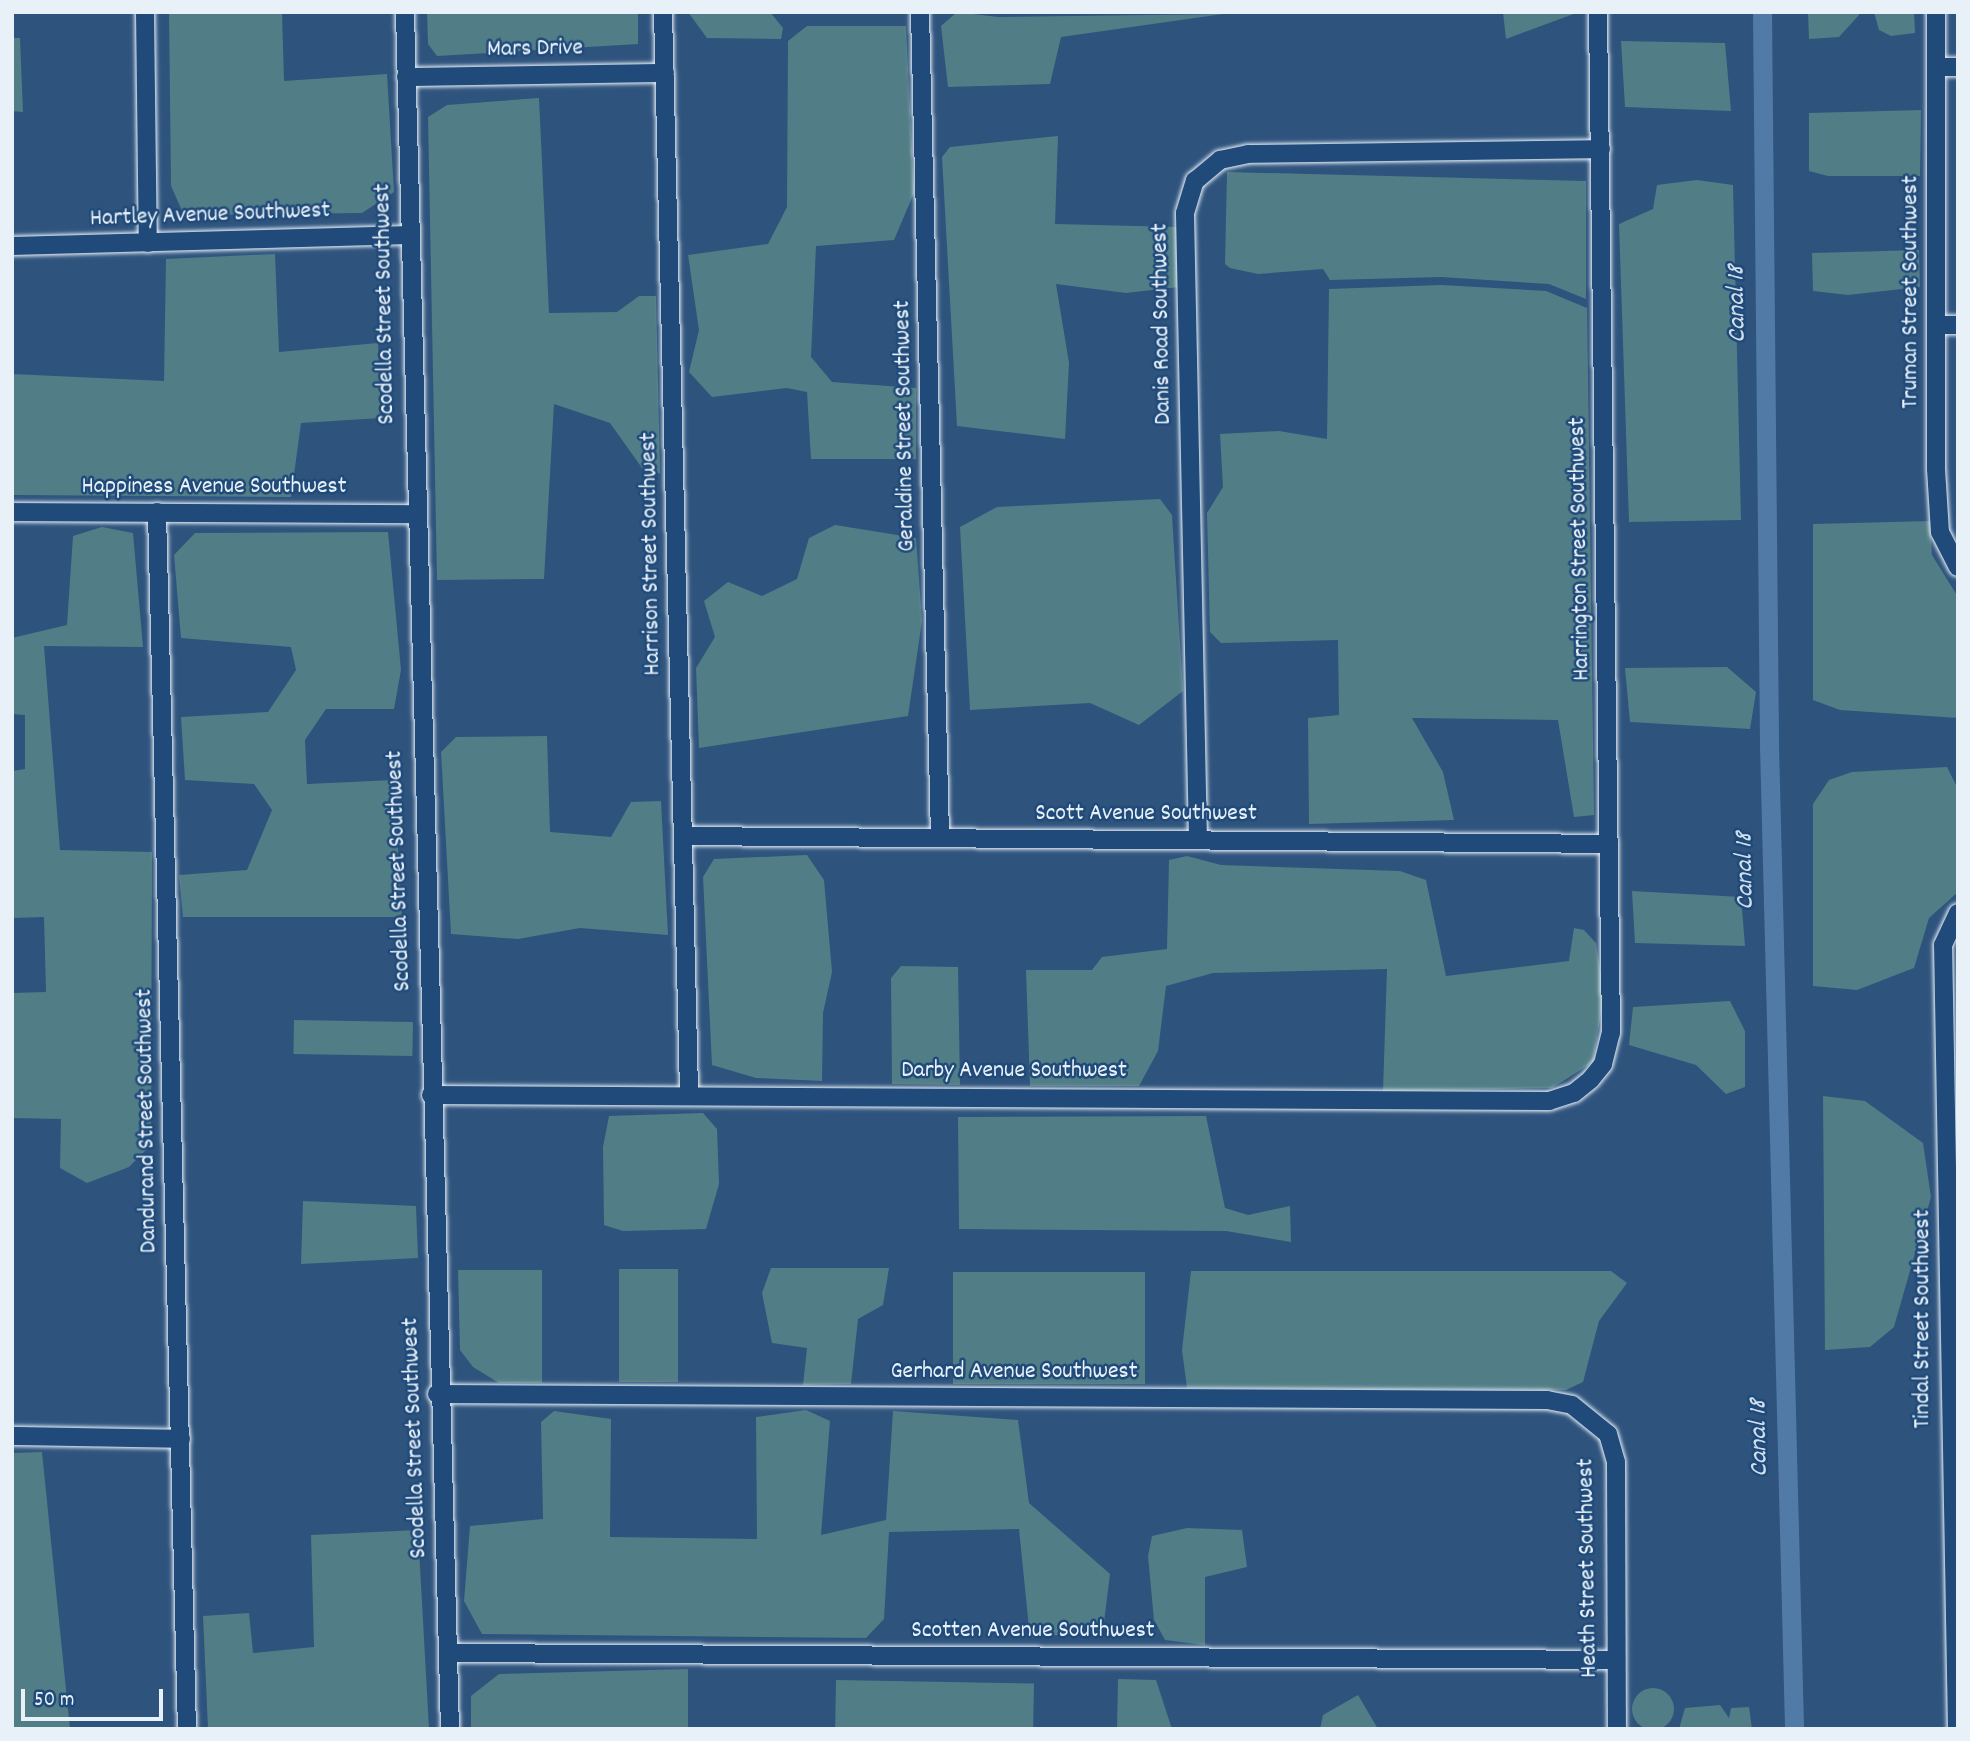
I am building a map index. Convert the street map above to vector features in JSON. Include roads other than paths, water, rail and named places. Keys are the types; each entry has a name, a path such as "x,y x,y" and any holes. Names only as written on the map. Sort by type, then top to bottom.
{"street":[{"path":"145,12 148,243"},
{"name":"Scodella Street Southwest","path":"405,12 437,1394 450,1729"},
{"name":"Harrison Street Southwest","path":"663,12 689,1094"},
{"name":"Geraldine Street Southwest","path":"920,12 940,838"},
{"name":"Harrington Street Southwest","path":"1591,1079 1603,1064 1611,1033 1598,12"},
{"name":"Truman Street Southwest","path":"1936,12 1940,532 1958,567"},
{"path":"1937,67 1958,67"},
{"name":"Mars Drive","path":"406,77 665,72"},
{"name":"Danis Road Southwest","path":"1198,840 1185,213 1195,181 1220,160 1248,154 1601,149"},
{"name":"Hartley Avenue Southwest","path":"12,246 410,235"},
{"path":"1937,325 1958,325"},
{"name":"Happiness Avenue Southwest","path":"12,512 415,514"},
{"name":"Dandurand Street Southwest","path":"157,512 187,1729"},
{"name":"Scott Avenue Southwest","path":"683,836 1609,845"},
{"name":"Tindal Street Southwest","path":"1957,1729 1952,1144 1943,945 1958,913"},
{"name":"Darby Avenue Southwest","path":"431,1095 689,1094 1549,1101 1574,1093 1591,1079"},
{"name":"Gerhard Avenue Southwest","path":"437,1394 1547,1401 1588,1415"},
{"name":"Heath Street Southwest","path":"1588,1415 1608,1434 1616,1462 1616,1729"},
{"path":"12,1436 181,1439"},
{"name":"Scotten Avenue Southwest","path":"449,1653 1616,1660"}],"waterway":[{"name":"Canal 18","path":"1762,12 1769,746 1794,1729"}]}
